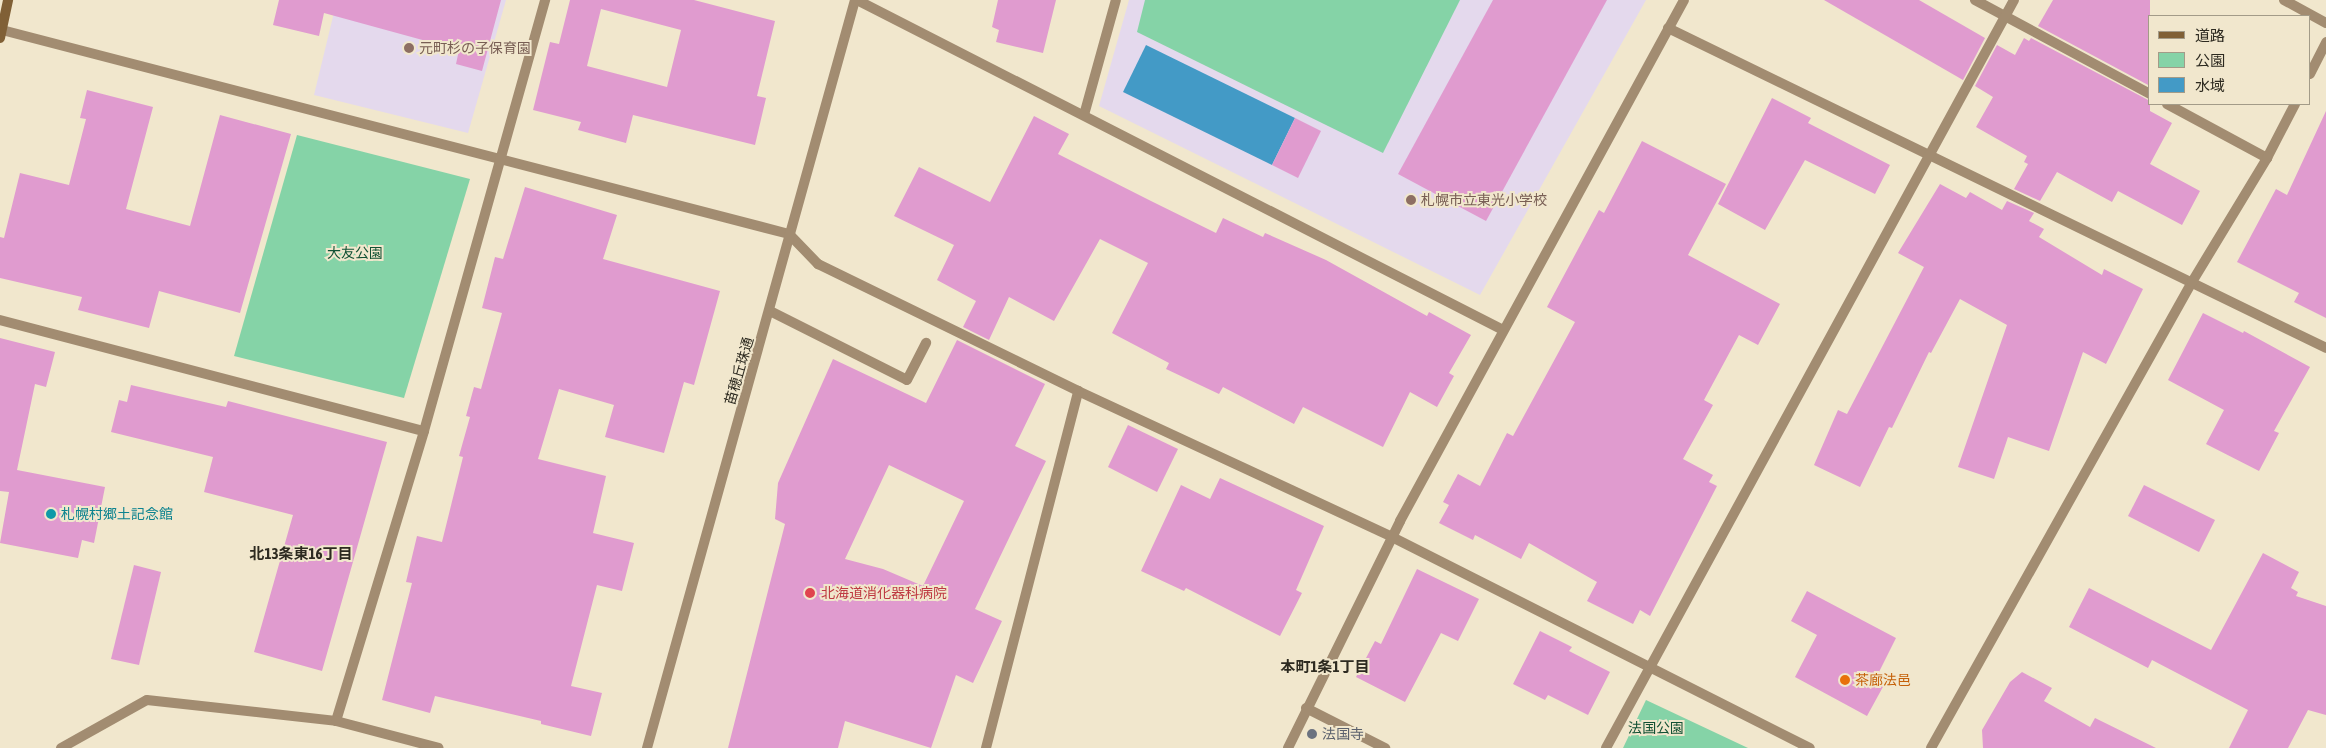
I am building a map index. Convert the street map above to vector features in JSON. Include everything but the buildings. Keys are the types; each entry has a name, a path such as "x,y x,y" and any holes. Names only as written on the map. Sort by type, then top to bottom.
{"main road":[{"path":"1,34 8,0"}],"street":[{"path":"336,721 424,431 545,0"},
{"path":"856,0 1503,330"},
{"name":"苗穂丘珠通","path":"647,748 770,311 789,234 856,0"},
{"path":"1084,115 1116,0"},
{"path":"1288,748 1306,708 1392,537 1684,0"},
{"path":"1976,0 2148,93"},
{"path":"1606,748 1928,154 2014,0"},
{"path":"2284,0 2326,23"},
{"path":"1668,28 2326,348"},
{"path":"1,34 501,159 789,234 818,264 1078,391 1392,537 1810,748"},
{"path":"2311,72 2326,42"},
{"path":"2169,105 2267,158"},
{"path":"1931,748 2192,282 2267,158 2294,105"},
{"path":"770,311 906,380 926,342"},
{"path":"0,320 424,431"},
{"path":"986,748 1078,391"},
{"path":"61,748 147,700 336,721 439,748"},
{"path":"1306,708 1385,748"}],"shaded area":[{"name":"元町杉の子保育園","path":"337,0 506,0 468,133 314,95"},
{"name":"札幌市立東光小学校","path":"1129,0 1646,0 1480,295 1099,106"}],"green space":[{"path":"1145,0 1460,0 1383,153 1137,32"},
{"name":"大友公園","path":"297,135 470,179 404,398 234,356"},
{"name":"法国公園","path":"1646,700 1748,748 1623,748"}],"water":[{"path":"1146,45 1295,118 1272,165 1123,92"}],"place":[{"name":"元町杉の子保育園","path":"409,48"},
{"name":"札幌市立東光小学校","path":"1411,200"},
{"name":"札幌村郷土記念館","path":"51,514"},
{"name":"北海道消化器科病院","path":"810,593"},
{"name":"茶廊法邑","path":"1845,680"},
{"name":"法国寺","path":"1312,734"}],"district":[{"name":"北13条東16丁目","path":"301,554"},
{"name":"本町1条1丁目","path":"1325,667"}]}
